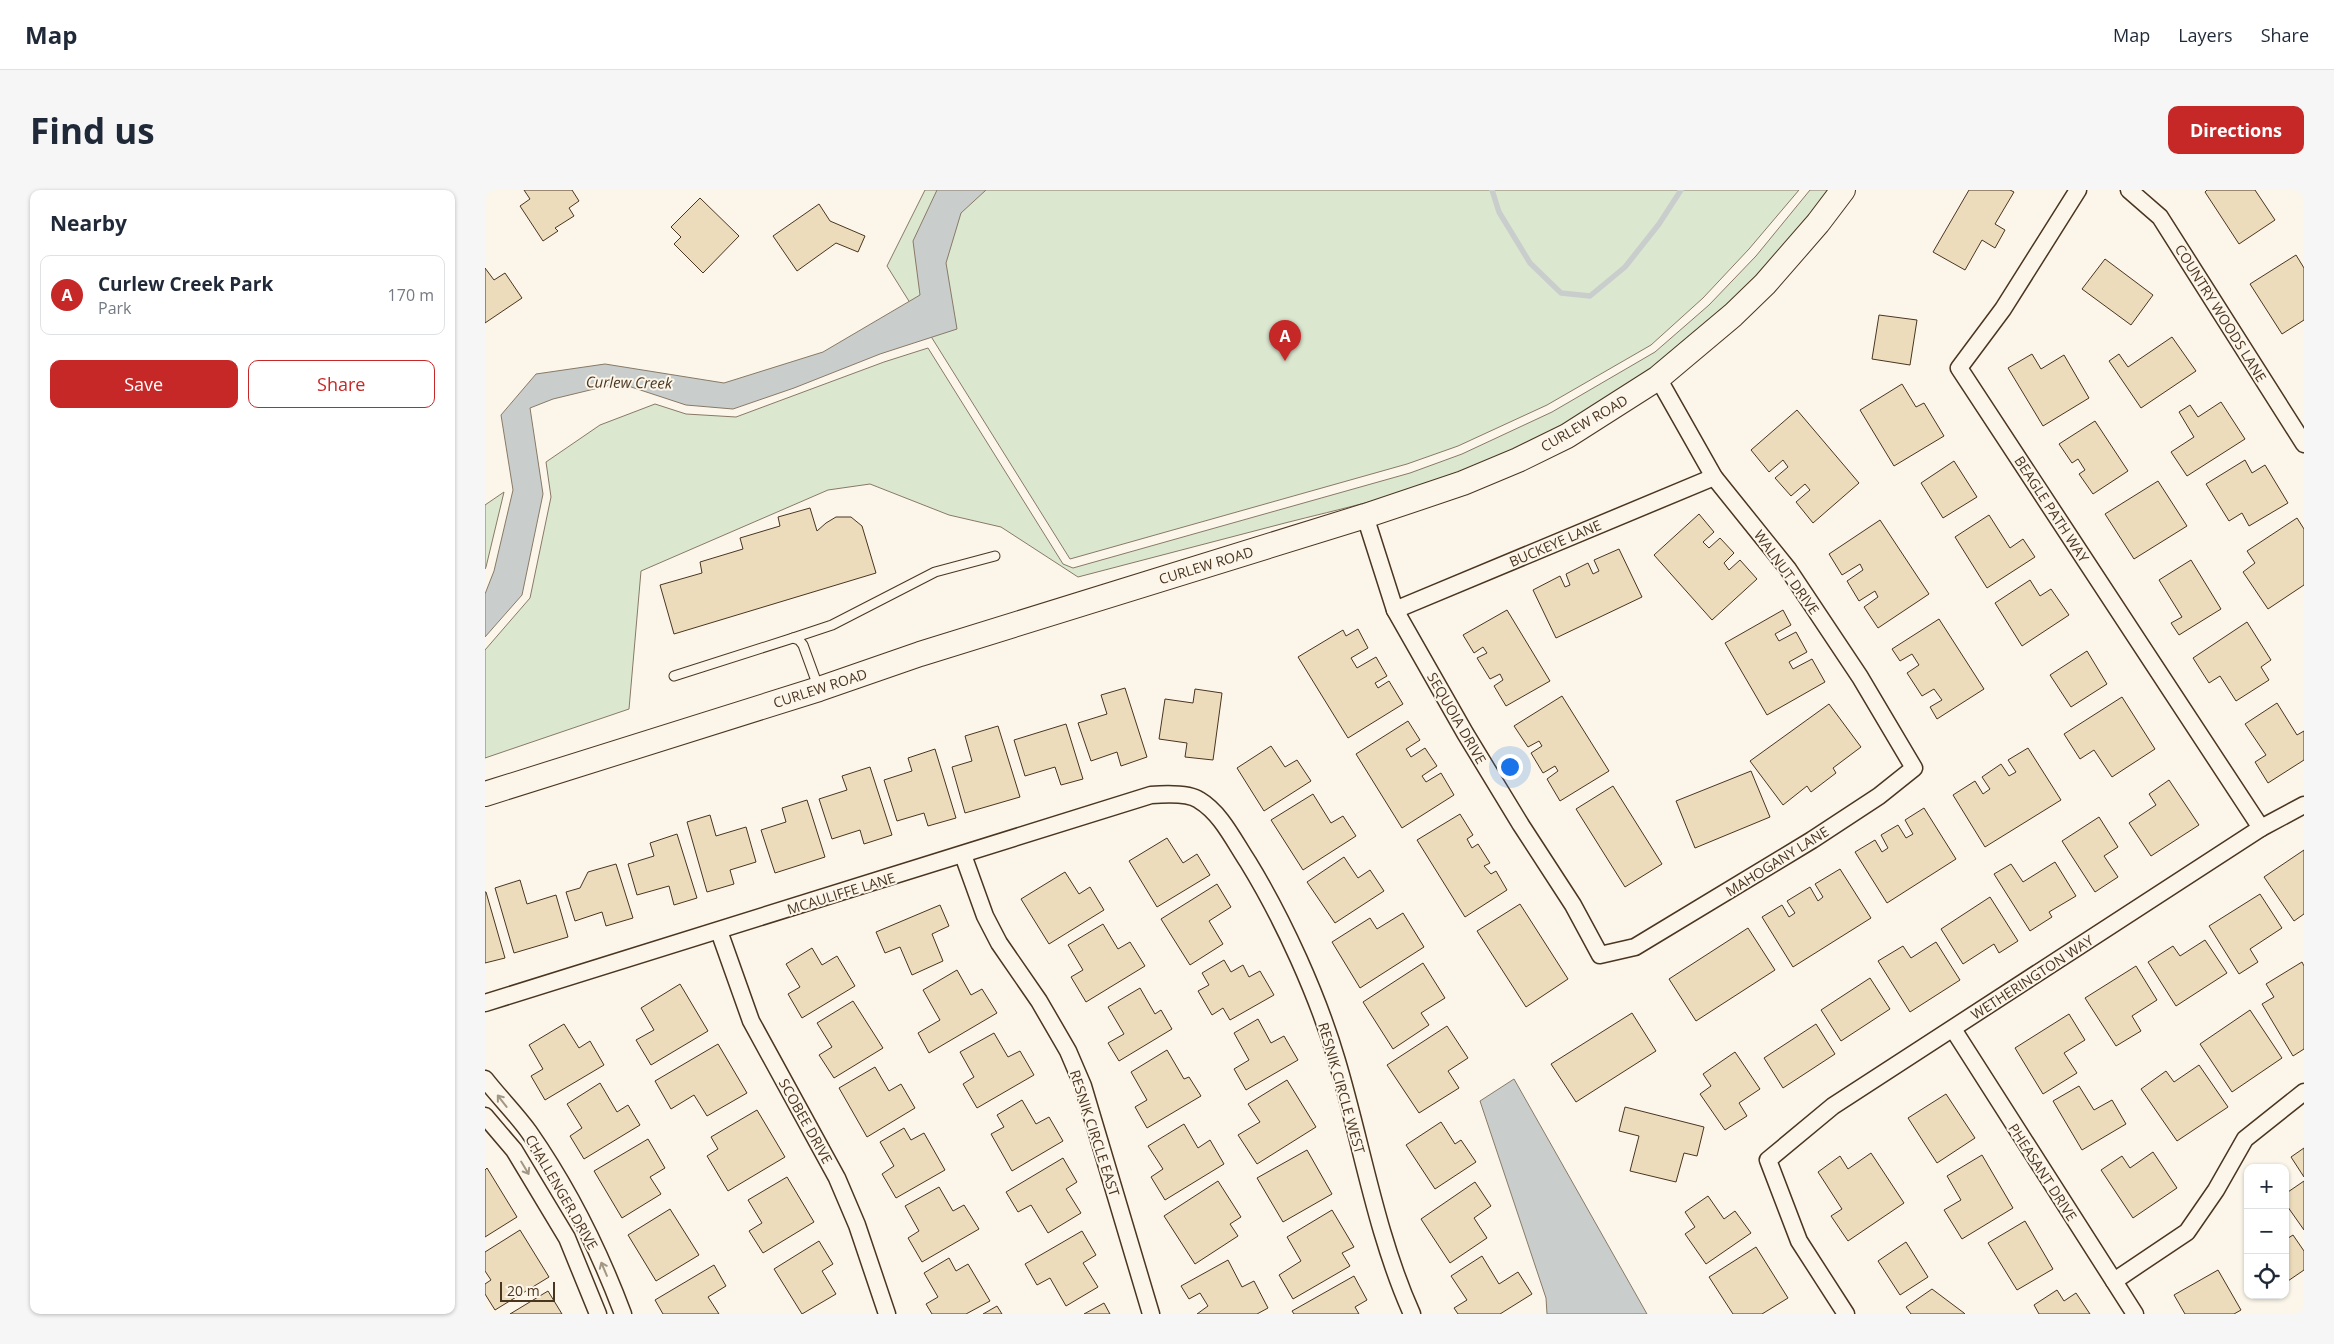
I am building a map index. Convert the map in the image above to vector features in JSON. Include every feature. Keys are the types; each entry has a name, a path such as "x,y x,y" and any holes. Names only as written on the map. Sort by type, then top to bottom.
{"main road":[{"name":"CURLEW ROAD","path":"485,794 819,689 920,654 1365,516 1463,483 1517,460 1567,436 1658,378 1733,315 1765,284 1818,223 1843,190"}],"street":[{"name":"BEAGLE PATH WAY","path":"2077,190 2003,309 1959,368 2261,828"},
{"name":"COUNTRY WOODS LANE","path":"2129,190 2160,217 2304,444"},
{"name":"WALNUT DRIVE","path":"1658,378 1714,477 1787,569 1860,677 1914,768"},
{"name":"BUCKEYE LANE","path":"1395,610 1714,477"},
{"name":"SEQUOIA DRIVE","path":"1365,516 1395,610 1465,733 1521,825 1573,904 1600,955 1635,948"},
{"name":"MAHOGANY LANE","path":"1635,948 1812,840 1879,796 1914,768"},
{"name":"MCAULIFFE LANE","path":"485,1003 1151,795 1170,794 1199,799"},
{"name":"RESNIK CIRCLE WEST","path":"1199,799 1225,825 1267,894 1318,1005 1337,1060 1379,1219 1412,1314"},
{"name":"WETHERINGTON WAY","path":"1846,1314 1799,1241 1768,1160 1833,1106 2261,828 2304,805"},
{"name":"RESNIK CIRCLE EAST","path":"963,855 985,916 999,943 1039,1001 1068,1051 1083,1086 1151,1314"},
{"name":"SCOBEE DRIVE","path":"719,931 751,1021 837,1178 857,1226 887,1314"},
{"name":"PHEASANT DRIVE","path":"1953,1029 2135,1314"},
{"name":"CHALLENGER DRIVE","path":"485,1079 527,1129 557,1176 596,1249 623,1314"},
{"path":"2114,1281 2187,1232 2216,1190 2245,1139 2304,1092"},
{"name":"CHALLENGER DRIVE","path":"485,1116 509,1144 567,1238 598,1314"},
{"path":"509,1144 527,1129"},
{"path":"575,1257 596,1249"}],"lane":[{"path":"674,676 833,625 935,572 995,556"},
{"path":"793,638 799,640 803,645 819,689"}],"green space":[{"path":"925,190 1799,190 1749,249 1703,298 1651,345 1547,405 1458,446 1407,464 1070,559 887,266"},
{"path":"1810,190 1830,190 1772,261 1741,295 1707,326 1649,372 1618,393 1551,431 1483,464 1388,497 1078,577 1001,527 949,515 870,484 828,490 641,571 629,709 485,758 485,650 530,598 551,497 546,462 600,425 655,404 686,414 736,417 884,362 928,348 1063,564 1073,568 1410,473 1462,454 1552,412 1655,352 1709,305 1756,256"},
{"path":"504,492 486,567 485,569 485,505"}],"water":[{"name":"Curlew Creek","path":"937,190 986,190 961,213 946,263 957,329 880,354 794,388 733,409 686,405 619,383 553,399 530,408 543,494 522,595 485,637 485,594 494,571 513,490 501,415 536,374 605,364 724,383 823,352 920,295 913,241"},
{"path":"1514,1079 1647,1314 1547,1314 1546,1298 1480,1101"}],"building":[{"path":"524,190 572,190 579,201 569,208 574,216 555,228 558,231 543,241 520,206 530,199"},
{"path":"1969,190 2010,190 2014,192 1995,224 2005,230 1995,248 1982,240 1965,270 1933,252"},
{"path":"2207,190 2255,190 2275,220 2239,244 2205,192"},
{"path":"700,198 739,236 703,273 674,244 681,237 671,227"},
{"path":"819,204 830,221 865,236 858,252 836,243 797,271 773,236"},
{"path":"2296,255 2304,268 2304,320 2282,334 2250,284"},
{"path":"2105,259 2153,295 2131,325 2082,289"},
{"path":"485,268 494,280 505,273 522,298 485,323"},
{"path":"1879,315 1917,320 1910,365 1872,359"},
{"path":"2172,337 2196,371 2141,408 2109,361 2119,354 2128,367"},
{"path":"2032,354 2041,369 2064,355 2089,398 2043,426 2008,368"},
{"path":"1902,384 1916,407 1924,403 1944,436 1894,466 1860,410"},
{"path":"2221,402 2245,439 2187,476 2171,452 2194,437 2179,412 2190,405 2198,417"},
{"path":"1797,410 1859,483 1813,523 1796,502 1810,490 1805,484 1791,496 1775,478 1788,467 1783,460 1769,472 1751,450"},
{"path":"2095,421 2128,471 2093,494 2079,474 2085,470 2078,459 2072,463 2059,444"},
{"path":"2245,460 2252,473 2265,465 2288,503 2249,526 2242,513 2229,521 2206,484"},
{"path":"1954,461 1977,497 1943,518 1921,483"},
{"path":"2158,481 2187,526 2134,559 2105,514"},
{"path":"810,508 817,531 836,517 851,517 862,526 876,573 674,634 660,585 702,573 700,562 743,549 740,538 780,526 778,517"},
{"path":"1699,514 1714,532 1703,542 1709,548 1720,538 1734,553 1724,563 1729,570 1740,560 1757,579 1712,620 1654,555"},
{"path":"1989,515 2010,548 2023,539 2035,557 1987,588 1955,537"},
{"path":"2297,518 2304,529 2304,585 2268,609 2243,572 2255,563 2247,551"},
{"path":"1880,520 1929,594 1878,628 1864,607 1878,597 1875,591 1859,601 1847,581 1863,570 1860,564 1842,575 1829,554"},
{"path":"1619,549 1642,597 1556,638 1533,590 1560,576 1565,587 1570,585 1566,574 1588,563 1593,574 1599,571 1594,560"},
{"path":"2191,560 2221,609 2179,635 2171,623 2182,617 2159,580"},
{"path":"2030,580 2040,596 2051,589 2069,615 2022,646 1995,603"},
{"path":"1507,610 1550,681 1506,706 1494,686 1503,680 1500,674 1490,679 1477,658 1487,653 1483,647 1474,653 1463,635"},
{"path":"1783,610 1791,625 1775,634 1779,641 1796,632 1807,652 1789,662 1793,669 1812,659 1825,682 1767,715 1725,643"},
{"path":"1939,619 1984,689 1937,719 1930,707 1942,700 1934,689 1922,696 1907,673 1919,665 1912,654 1900,661 1892,649"},
{"path":"2247,622 2271,660 2261,667 2269,680 2236,701 2220,676 2209,683 2193,658"},
{"path":"1358,629 1368,648 1351,658 1357,668 1376,657 1387,676 1375,683 1378,688 1389,681 1403,704 1348,738 1298,657 1343,630 1346,636"},
{"path":"2087,651 2107,684 2071,707 2050,675"},
{"path":"1125,688 1147,757 1121,766 1117,752 1091,761 1078,723 1107,714 1101,695"},
{"path":"1195,689 1222,693 1213,760 1185,757 1187,743 1159,739 1165,699 1193,703"},
{"path":"1562,696 1609,771 1560,801 1547,779 1558,771 1555,766 1543,773 1531,753 1542,746 1539,741 1528,747 1514,726"},
{"path":"2122,697 2155,749 2112,777 2094,750 2080,759 2064,734"},
{"path":"2277,703 2297,735 2304,731 2304,760 2268,783 2255,762 2266,755 2245,724"},
{"path":"1829,704 1861,747 1833,768 1836,773 1811,792 1807,786 1783,805 1750,761"},
{"path":"1408,721 1420,740 1406,749 1411,757 1425,748 1437,766 1422,776 1426,782 1441,773 1454,795 1402,828 1356,754"},
{"path":"1066,724 1083,779 1061,785 1055,767 1025,776 1014,740"},
{"path":"998,726 1020,797 965,813 952,767 972,761 965,736"},
{"path":"1271,746 1285,767 1297,760 1311,781 1264,811 1237,768"},
{"path":"2028,748 2061,800 1985,847 1953,795 1975,781 1983,794 1990,789 1982,777 2001,764 2009,776 2016,772 2008,760"},
{"path":"935,749 956,818 928,826 924,813 897,821 884,780 912,771 908,758"},
{"path":"870,767 892,835 864,844 860,830 832,839 819,799 847,790 842,776"},
{"path":"1751,771 1770,817 1695,848 1676,801"},
{"path":"2169,780 2199,825 2151,856 2129,823 2156,805 2149,794"},
{"path":"1613,786 1662,864 1625,887 1576,809"},
{"path":"1313,794 1331,823 1343,816 1356,836 1303,870 1271,820"},
{"path":"807,800 825,857 775,873 761,830 786,822 782,808"},
{"path":"1924,808 1956,859 1887,903 1855,852 1875,840 1882,852 1888,848 1881,835 1898,825 1906,838 1913,834 1905,820"},
{"path":"1460,814 1473,835 1467,839 1472,848 1478,844 1490,863 1484,866 1491,874 1496,871 1507,890 1465,917 1417,840"},
{"path":"710,815 716,836 746,827 756,862 730,870 734,884 707,892 687,822"},
{"path":"2099,817 2118,847 2104,856 2118,877 2095,892 2062,841"},
{"path":"677,834 697,898 674,905 669,886 637,895 628,864 654,856 650,843"},
{"path":"1167,838 1183,863 1197,854 1210,875 1157,907 1129,861"},
{"path":"2304,850 2304,914 2294,921 2264,877"},
{"path":"1344,857 1358,878 1370,870 1384,891 1335,923 1307,882"},
{"path":"2055,862 2076,896 2049,912 2052,917 2030,931 1994,874 2011,864 2023,882"},
{"path":"616,864 633,918 606,926 602,912 575,921 566,892 580,888 588,872"},
{"path":"1840,869 1871,918 1793,967 1762,917 1782,905 1789,917 1795,913 1787,901 1810,887 1818,901 1823,897 1815,884"},
{"path":"1065,872 1079,894 1090,887 1104,910 1049,944 1021,899"},
{"path":"520,880 527,904 556,895 568,937 514,953 495,888"},
{"path":"1217,884 1231,907 1209,921 1223,944 1190,965 1161,919"},
{"path":"485,892 505,958 485,963"},
{"path":"2260,894 2282,928 2250,949 2258,962 2239,974 2209,926"},
{"path":"1990,897 2018,941 1999,953 1994,944 1963,964 1941,929"},
{"path":"1520,904 1568,979 1526,1007 1477,931"},
{"path":"940,905 949,926 932,934 943,961 912,975 900,947 885,953 876,932"},
{"path":"1403,913 1424,947 1360,988 1332,942 1370,918 1377,929"},
{"path":"1103,924 1118,949 1130,942 1145,966 1086,1002 1071,977 1083,970 1068,945"},
{"path":"1748,928 1775,970 1696,1021 1669,979"},
{"path":"2205,940 2227,973 2176,1006 2148,962 2173,946 2180,956"},
{"path":"1936,942 1960,980 1910,1012 1878,961 1903,946 1911,958"},
{"path":"812,948 822,965 837,956 855,986 802,1018 788,994 800,987 786,964"},
{"path":"1224,960 1231,972 1243,965 1249,977 1260,971 1274,995 1230,1020 1223,1008 1212,1015 1198,991 1209,985 1202,973"},
{"path":"2302,962 2304,966 2304,1049 2293,1056 2262,1004 2274,997 2266,984"},
{"path":"1423,963 1445,998 1421,1013 1429,1025 1393,1049 1363,1002"},
{"path":"2136,966 2157,1000 2132,1016 2141,1031 2116,1046 2085,998"},
{"path":"957,970 971,995 982,989 997,1013 929,1053 918,1033 940,1020 923,990"},
{"path":"1870,978 1890,1009 1841,1041 1821,1010"},
{"path":"680,984 708,1031 651,1065 636,1040 654,1030 641,1008"},
{"path":"1140,988 1155,1014 1161,1010 1172,1029 1119,1061 1108,1043 1124,1034 1108,1007"},
{"path":"853,1001 883,1048 834,1078 819,1055 832,1047 817,1023"},
{"path":"2250,1010 2282,1058 2232,1092 2200,1044"},
{"path":"1632,1013 1656,1051 1576,1102 1551,1064"},
{"path":"2069,1014 2085,1040 2064,1053 2077,1073 2043,1094 2015,1048"},
{"path":"1258,1019 1271,1043 1284,1036 1298,1060 1246,1090 1234,1069 1249,1060 1234,1033"},
{"path":"564,1024 579,1048 590,1041 604,1065 545,1100 531,1076 543,1069 529,1045"},
{"path":"1816,1024 1835,1054 1783,1088 1764,1058"},
{"path":"1447,1026 1468,1058 1448,1071 1459,1088 1419,1113 1387,1065"},
{"path":"994,1033 1008,1057 1020,1051 1034,1075 977,1108 963,1084 974,1077 960,1052"},
{"path":"718,1044 747,1093 707,1116 694,1095 671,1109 655,1081"},
{"path":"1167,1050 1184,1079 1189,1077 1201,1096 1147,1128 1135,1107 1147,1100 1131,1072"},
{"path":"1735,1052 1760,1089 1739,1103 1747,1116 1725,1130 1700,1094 1711,1086 1703,1074"},
{"path":"2199,1065 2228,1107 2177,1141 2141,1089 2166,1071 2174,1082"},
{"path":"875,1067 889,1091 901,1084 915,1108 867,1137 839,1088"},
{"path":"1287,1080 1316,1127 1257,1164 1238,1135 1260,1122 1248,1104"},
{"path":"600,1083 617,1112 628,1105 640,1125 584,1159 570,1136 582,1128 567,1104"},
{"path":"2079,1086 2094,1110 2112,1100 2126,1124 2082,1150 2053,1101"},
{"path":"1946,1094 1975,1138 1937,1163 1908,1118"},
{"path":"1022,1100 1036,1124 1049,1117 1063,1141 1012,1171 991,1134 1004,1127 997,1115"},
{"path":"1625,1107 1704,1127 1697,1156 1684,1153 1676,1182 1630,1171 1639,1136 1619,1131"},
{"path":"757,1110 785,1157 728,1191 707,1156 718,1149 711,1137"},
{"path":"1441,1122 1455,1144 1461,1140 1476,1162 1435,1189 1406,1145"},
{"path":"1184,1124 1198,1148 1210,1140 1224,1164 1165,1200 1151,1177 1163,1169 1148,1146"},
{"path":"904,1128 911,1140 924,1133 945,1170 896,1198 882,1174 894,1166 880,1142"},
{"path":"648,1139 665,1168 650,1177 661,1194 622,1218 594,1171"},
{"path":"2304,1148 2304,1177 2291,1157"},
{"path":"1307,1150 1332,1194 1283,1222 1257,1178"},
{"path":"2153,1152 2177,1188 2133,1218 2101,1170 2122,1156 2130,1168"},
{"path":"1871,1153 1904,1203 1848,1241 1831,1216 1842,1209 1818,1172 1840,1156 1848,1169"},
{"path":"1982,1155 2013,1208 1962,1239 1944,1210 1961,1200 1947,1176"},
{"path":"1063,1158 1077,1182 1066,1189 1081,1213 1048,1233 1031,1205 1018,1212 1006,1192"},
{"path":"487,1168 517,1217 485,1237 485,1170"},
{"path":"787,1177 814,1222 763,1253 749,1231 762,1223 748,1200"},
{"path":"1218,1181 1241,1217 1230,1224 1238,1236 1195,1264 1164,1216"},
{"path":"2304,1181 2304,1230 2289,1209 2289,1191"},
{"path":"1475,1182 1491,1206 1474,1218 1487,1238 1450,1263 1421,1219"},
{"path":"939,1187 953,1211 964,1205 979,1229 922,1262 908,1238 919,1231 905,1206"},
{"path":"1708,1196 1724,1219 1735,1211 1751,1233 1706,1264 1685,1234 1695,1227 1685,1212"},
{"path":"670,1209 699,1255 656,1281 628,1235"},
{"path":"1332,1210 1354,1247 1342,1253 1350,1266 1293,1299 1279,1275 1301,1261 1287,1237"},
{"path":"2025,1221 2053,1269 2017,1290 1988,1243"},
{"path":"520,1230 549,1277 495,1310 485,1294 485,1284 491,1280 485,1271 485,1252"},
{"path":"1082,1231 1096,1255 1083,1263 1098,1287 1066,1306 1050,1278 1037,1285 1025,1264"},
{"path":"2293,1235 2304,1251 2304,1270 2289,1280 2289,1254 2289,1238"},
{"path":"819,1241 833,1264 822,1271 836,1294 802,1314 774,1269"},
{"path":"1906,1242 1928,1277 1900,1295 1878,1261"},
{"path":"1756,1247 1788,1298 1762,1314 1733,1314 1709,1277"},
{"path":"1482,1256 1499,1284 1518,1272 1532,1294 1500,1314 1458,1314 1454,1308 1467,1300 1451,1276"},
{"path":"949,1258 956,1271 968,1264 990,1301 966,1314 932,1314 926,1304 938,1297 924,1273"},
{"path":"1228,1260 1242,1287 1254,1281 1268,1308 1257,1314 1197,1314 1208,1306 1200,1293 1189,1299 1181,1286"},
{"path":"714,1265 726,1286 708,1297 719,1314 663,1314 655,1300"},
{"path":"2218,1270 2241,1310 2234,1314 2185,1314 2174,1295"},
{"path":"1354,1276 1367,1300 1355,1307 1359,1314 1294,1314 1292,1311"},
{"path":"1932,1289 1965,1314 1911,1314 1906,1307"},
{"path":"2057,1290 2064,1301 2076,1293 2090,1314 2039,1314 2034,1305"},
{"path":"548,1291 562,1314 510,1314"},
{"path":"1104,1303 1110,1314 1084,1314"},
{"path":"997,1306 1002,1314 983,1314"}],"waterway":[{"path":"1492,190 1499,212 1530,263 1561,293 1590,296 1625,267 1659,224 1681,190"}],"place":[{"name":"Curlew Creek Park","path":"1285,361"}]}
